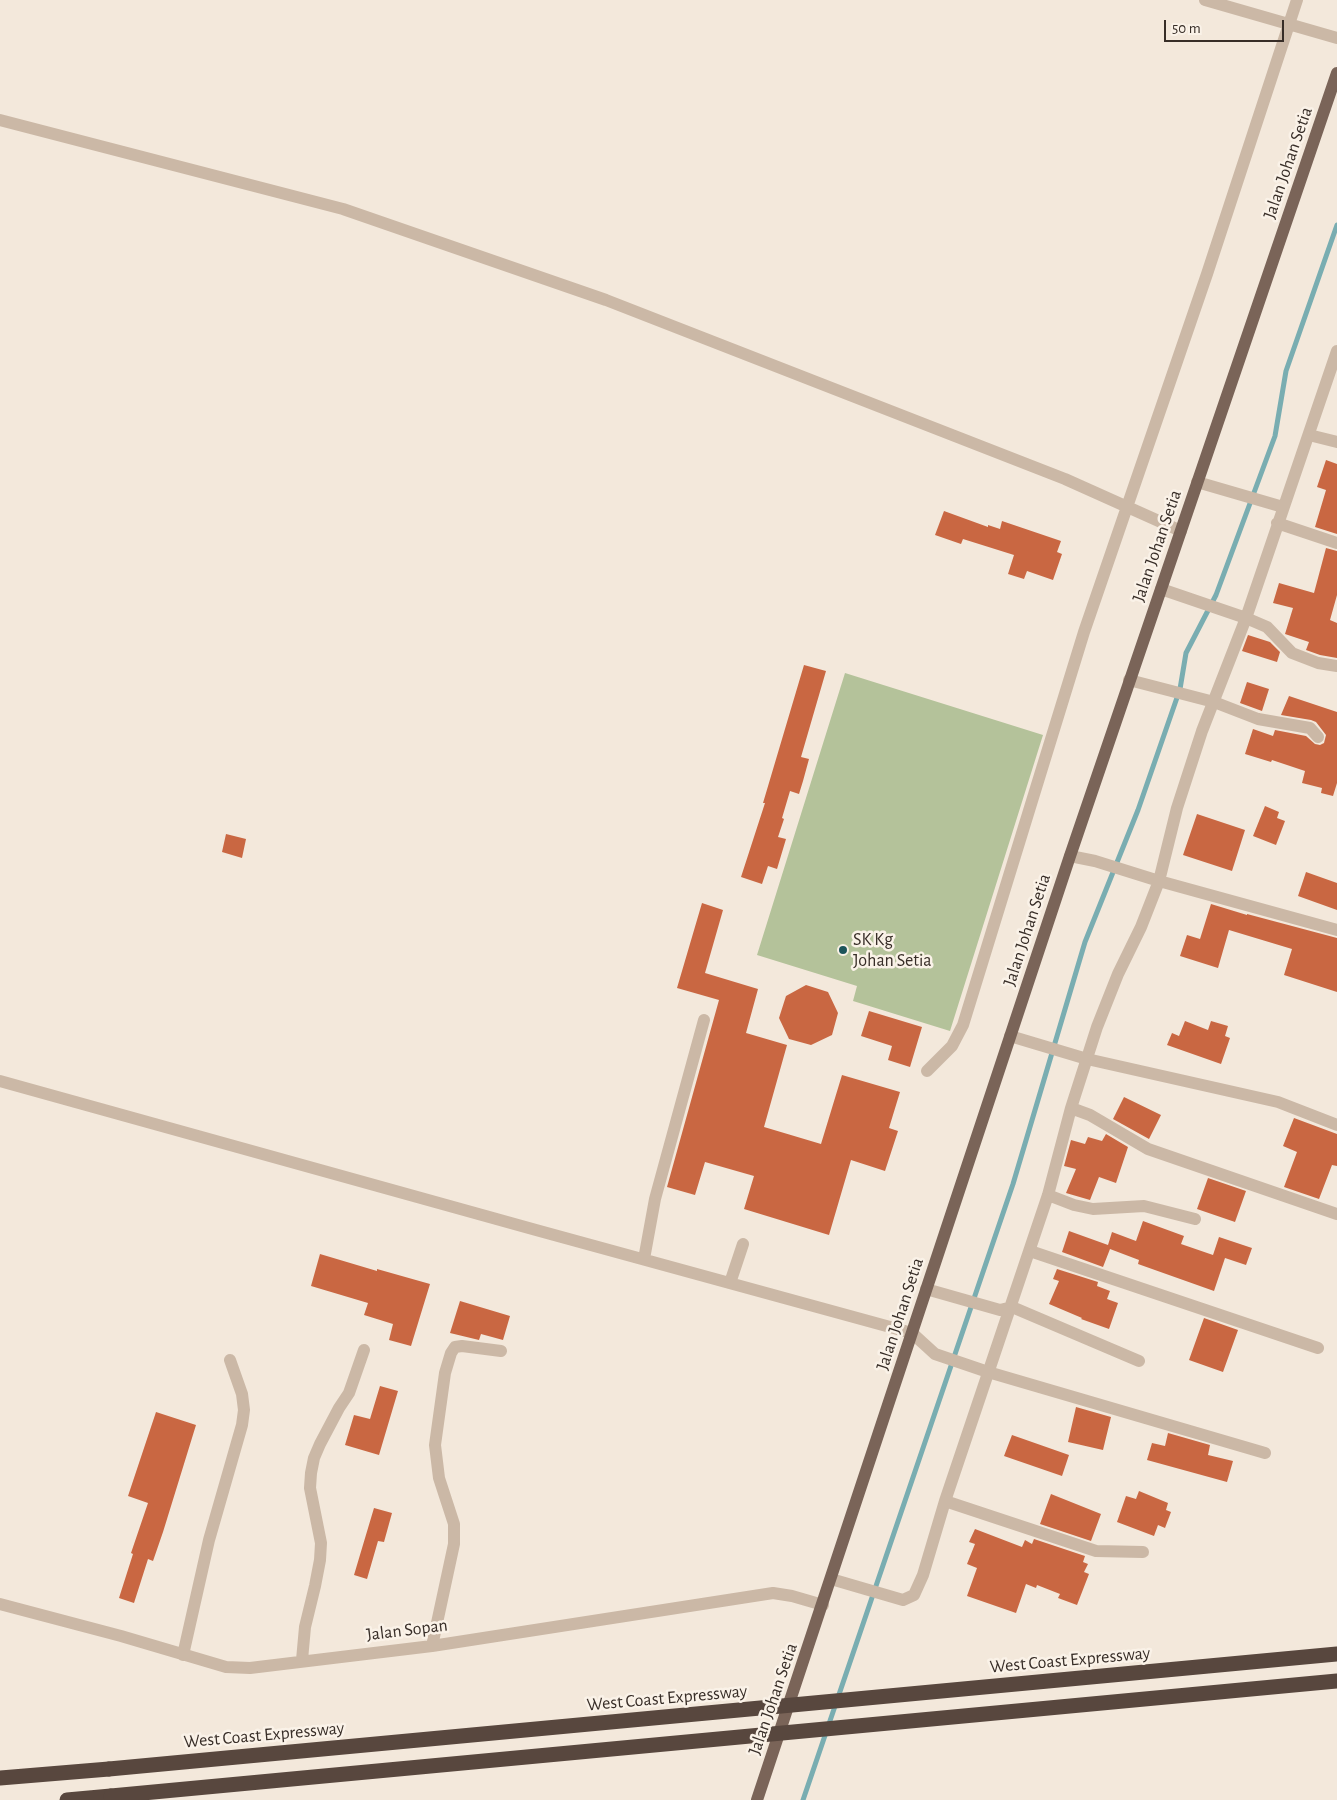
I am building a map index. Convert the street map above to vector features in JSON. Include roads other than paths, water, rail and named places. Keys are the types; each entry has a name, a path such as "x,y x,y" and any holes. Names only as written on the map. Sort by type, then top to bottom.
{"highway":[{"name":"West Coast Expressway","path":"0,1778 1337,1654"},
{"path":"67,1800 1337,1681"}],"main road":[{"name":"Jalan Johan Setia","path":"758,1800 1129,680 1335,88 1337,73"}],"street":[{"path":"1205,0 1337,38"},
{"path":"927,1072 952,1046 964,1025 1084,632 1297,0"},
{"path":"0,120 343,209 606,300 1065,479 1181,531"},
{"path":"831,1579 903,1600 914,1595 924,1575 983,1370 1030,1251 1048,1195 1071,1108 1082,1057 1097,1027 1118,974 1141,927 1154,879 1178,808 1210,701 1240,616 1277,523 1278,505 1309,435 1336,357"},
{"path":"1309,435 1337,442"},
{"path":"1197,482 1278,505"},
{"path":"1277,523 1337,543"},
{"path":"1161,589 1267,627 1292,653 1318,663 1337,666"},
{"path":"1129,680 1210,701 1258,719 1310,728 1318,737"},
{"path":"1070,856 1095,860 1154,879 1337,930"},
{"path":"644,1259 655,1199 704,1020"},
{"path":"1010,1036 1082,1057 1278,1102 1337,1125"},
{"path":"0,1081 912,1333 935,1354 1264,1453"},
{"path":"1071,1108 1090,1115 1148,1149 1337,1214"},
{"path":"1048,1195 1074,1205 1093,1209 1144,1206 1195,1219"},
{"path":"730,1283 743,1244"},
{"path":"1030,1251 1318,1348"},
{"path":"926,1289 960,1299 1006,1308 1139,1362"},
{"path":"432,1646 454,1544 454,1524 439,1478 435,1445 445,1373 451,1353 455,1347 462,1346 501,1351"},
{"path":"302,1660 304,1627 315,1586 321,1543 310,1488 310,1473 320,1444 349,1393 364,1350"},
{"path":"183,1655 209,1540 242,1425 244,1410 242,1394 230,1360"},
{"path":"945,1501 1096,1552 1143,1552"},
{"name":"Jalan Sopan","path":"0,1604 122,1636 226,1667 250,1668 302,1660 432,1646 773,1593 792,1596 823,1605"}],"waterway":[{"path":"803,1800 1013,1184 1085,942 1138,810 1180,689 1186,653 1216,595 1275,436 1286,371 1337,225"}],"place":[{"name":"SK Kg Johan Setia","path":"843,950"}]}
